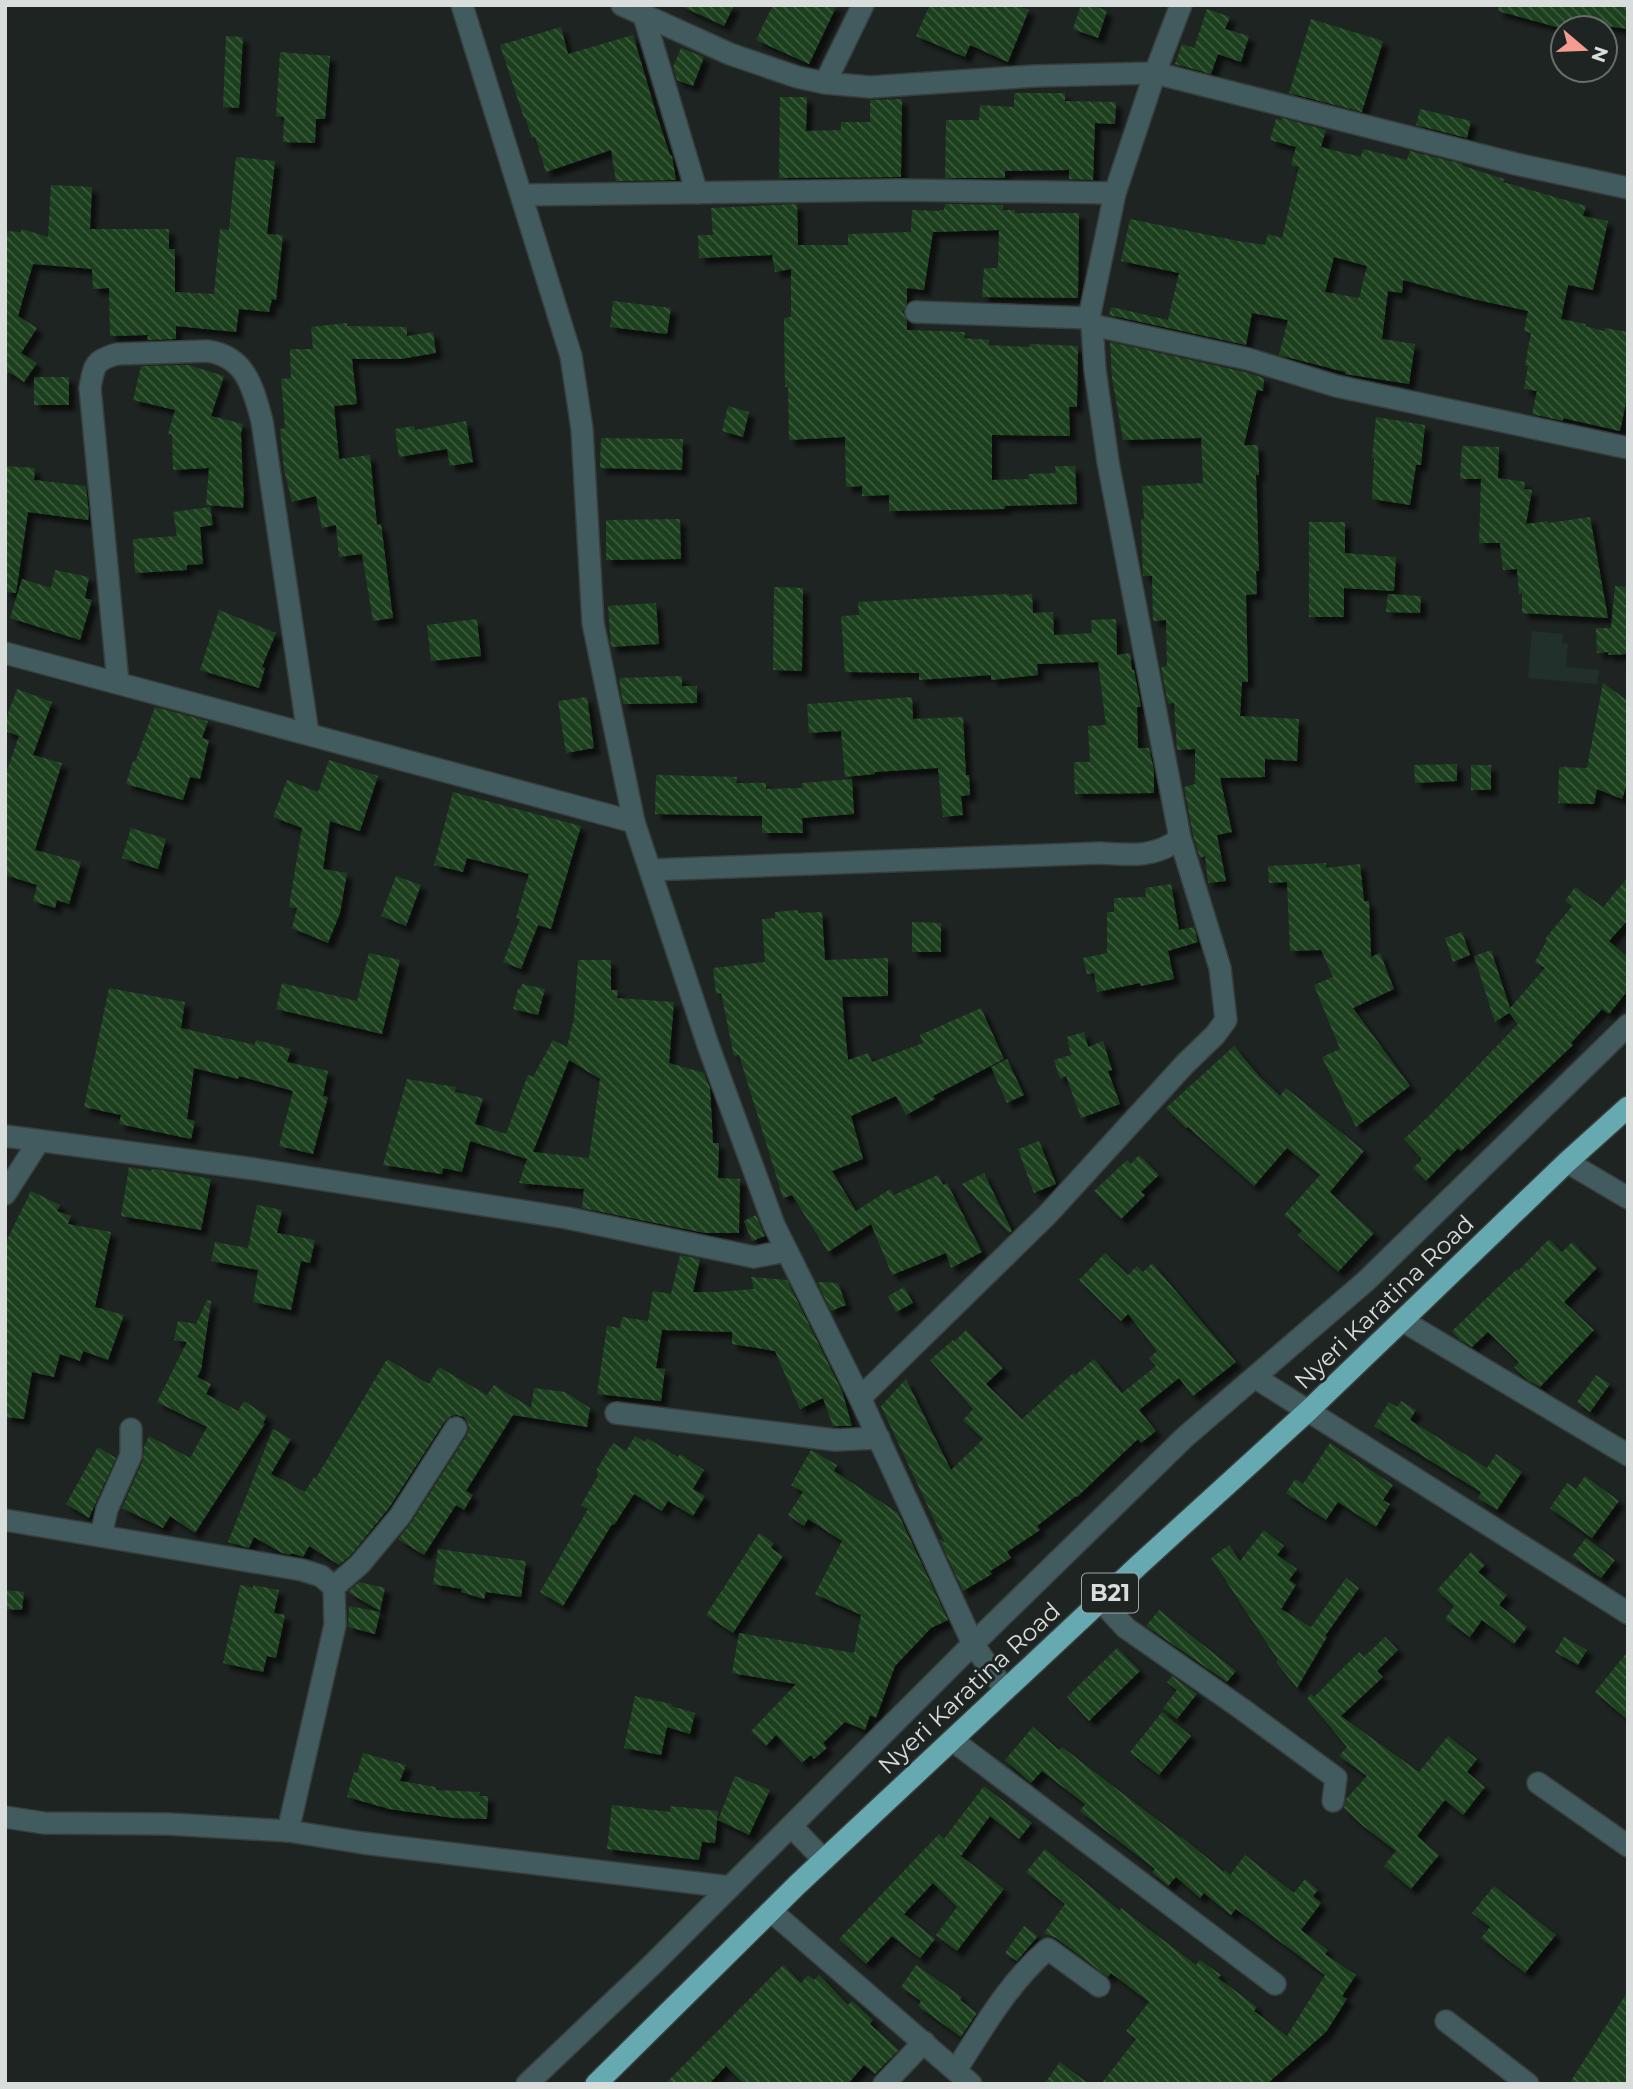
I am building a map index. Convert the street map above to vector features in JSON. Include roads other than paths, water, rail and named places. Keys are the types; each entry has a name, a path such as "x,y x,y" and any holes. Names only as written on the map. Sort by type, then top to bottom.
{"highway":[{"name":"Nyeri Karatina Road","path":"596,2084 824,1860 1309,1410 1567,1162 1628,1107"}],"street":[{"path":"462,5 570,356 582,429 593,623 635,822 650,870 708,1045 774,1225 879,1438 973,1644 1005,1690"},
{"path":"622,5 730,54 797,77 825,83 870,87 1035,76 1155,74 1516,164 1628,188"},
{"path":"825,83 863,5"},
{"path":"860,1398 1048,1214 1226,1020 1220,968 1180,838 1108,462 1090,321 1115,193 1181,5"},
{"path":"644,16 697,193"},
{"path":"522,195 900,190 1115,193"},
{"path":"916,312 1090,321 1248,359 1336,386 1628,448"},
{"path":"118,683 90,388 96,362 117,354 219,353 231,358 242,369 254,390 262,421 308,734"},
{"path":"5,653 635,822"},
{"path":"650,870 1074,854 1139,856 1169,848 1180,838"},
{"path":"527,2084 653,1964 973,1644 1185,1437 1366,1281 1628,1025"},
{"path":"5,1136 255,1169 553,1216 754,1257 787,1251"},
{"path":"5,1194 39,1142"},
{"path":"1567,1162 1628,1198"},
{"path":"1403,1321 1628,1455"},
{"path":"1255,1378 1628,1613"},
{"path":"616,1413 835,1440 879,1438"},
{"path":"334,1587 359,1564 400,1517 456,1428"},
{"path":"101,1536 107,1509 131,1455 131,1429"},
{"path":"5,1520 302,1570 321,1576 334,1587 335,1625 288,1831"},
{"path":"1101,1601 1126,1628 1336,1778 1333,1801"},
{"path":"952,1740 1275,1984"},
{"path":"1538,1783 1628,1846"},
{"path":"5,1817 44,1823 169,1824 288,1831 363,1843 730,1887"},
{"path":"791,1826 824,1860"},
{"path":"771,1911 963,2077 1010,1990 1033,1962 1048,1949 1099,1986"},
{"path":"1446,2021 1528,2084"},
{"path":"884,2084 924,2042"}]}
